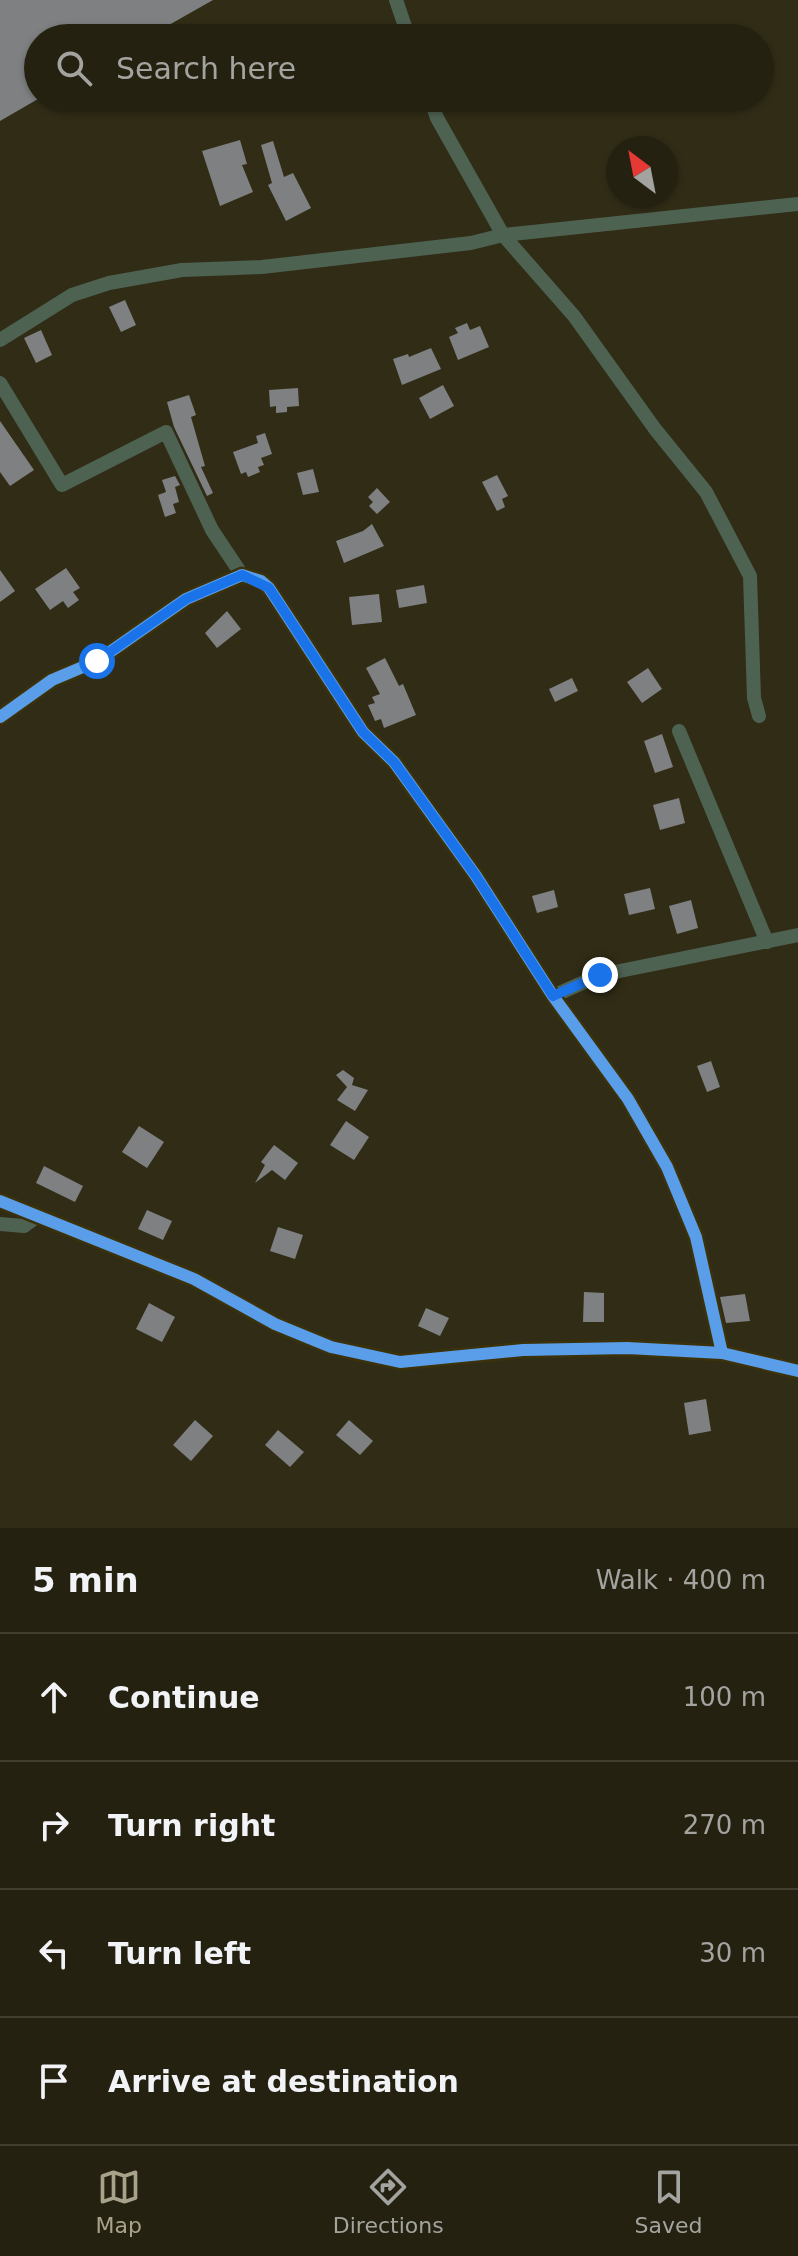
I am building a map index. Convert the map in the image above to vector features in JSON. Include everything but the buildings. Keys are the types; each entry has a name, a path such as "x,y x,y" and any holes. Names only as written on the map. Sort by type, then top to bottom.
{"street":[{"path":"396,0 404,24"},
{"path":"435,112 503,235 574,316 655,429 706,492 750,576 754,698 759,716"},
{"path":"0,340 72,295 109,283 182,270 262,267 471,243 503,235 798,204"},
{"path":"0,383 62,485 166,432 212,530 242,575 269,588 363,732 394,762 476,876 553,996 628,1099 667,1167 696,1237 722,1353"},
{"path":"0,717 52,680 97,661 186,599 242,575"},
{"path":"679,731 767,942"},
{"path":"553,996 600,975 798,935"},
{"path":"0,1201 35,1218 194,1279 275,1324 331,1347 400,1362 523,1350 627,1348 722,1353 798,1371"},
{"path":"0,1224 24,1226 35,1218"}],"cycle path":[{"path":"0,717 52,680 97,661 186,599 242,575 261,581 269,588 363,732 394,762 476,876 553,996 628,1099 667,1167 696,1237 722,1353"},
{"path":"0,1201 194,1279 275,1324 331,1347 400,1362 523,1350 627,1348 722,1353 798,1371"}],"route":[{"path":"97,661 186,599 242,575 261,581 299,632 359,721 363,732 394,762 476,876 553,996 600,975"}]}
